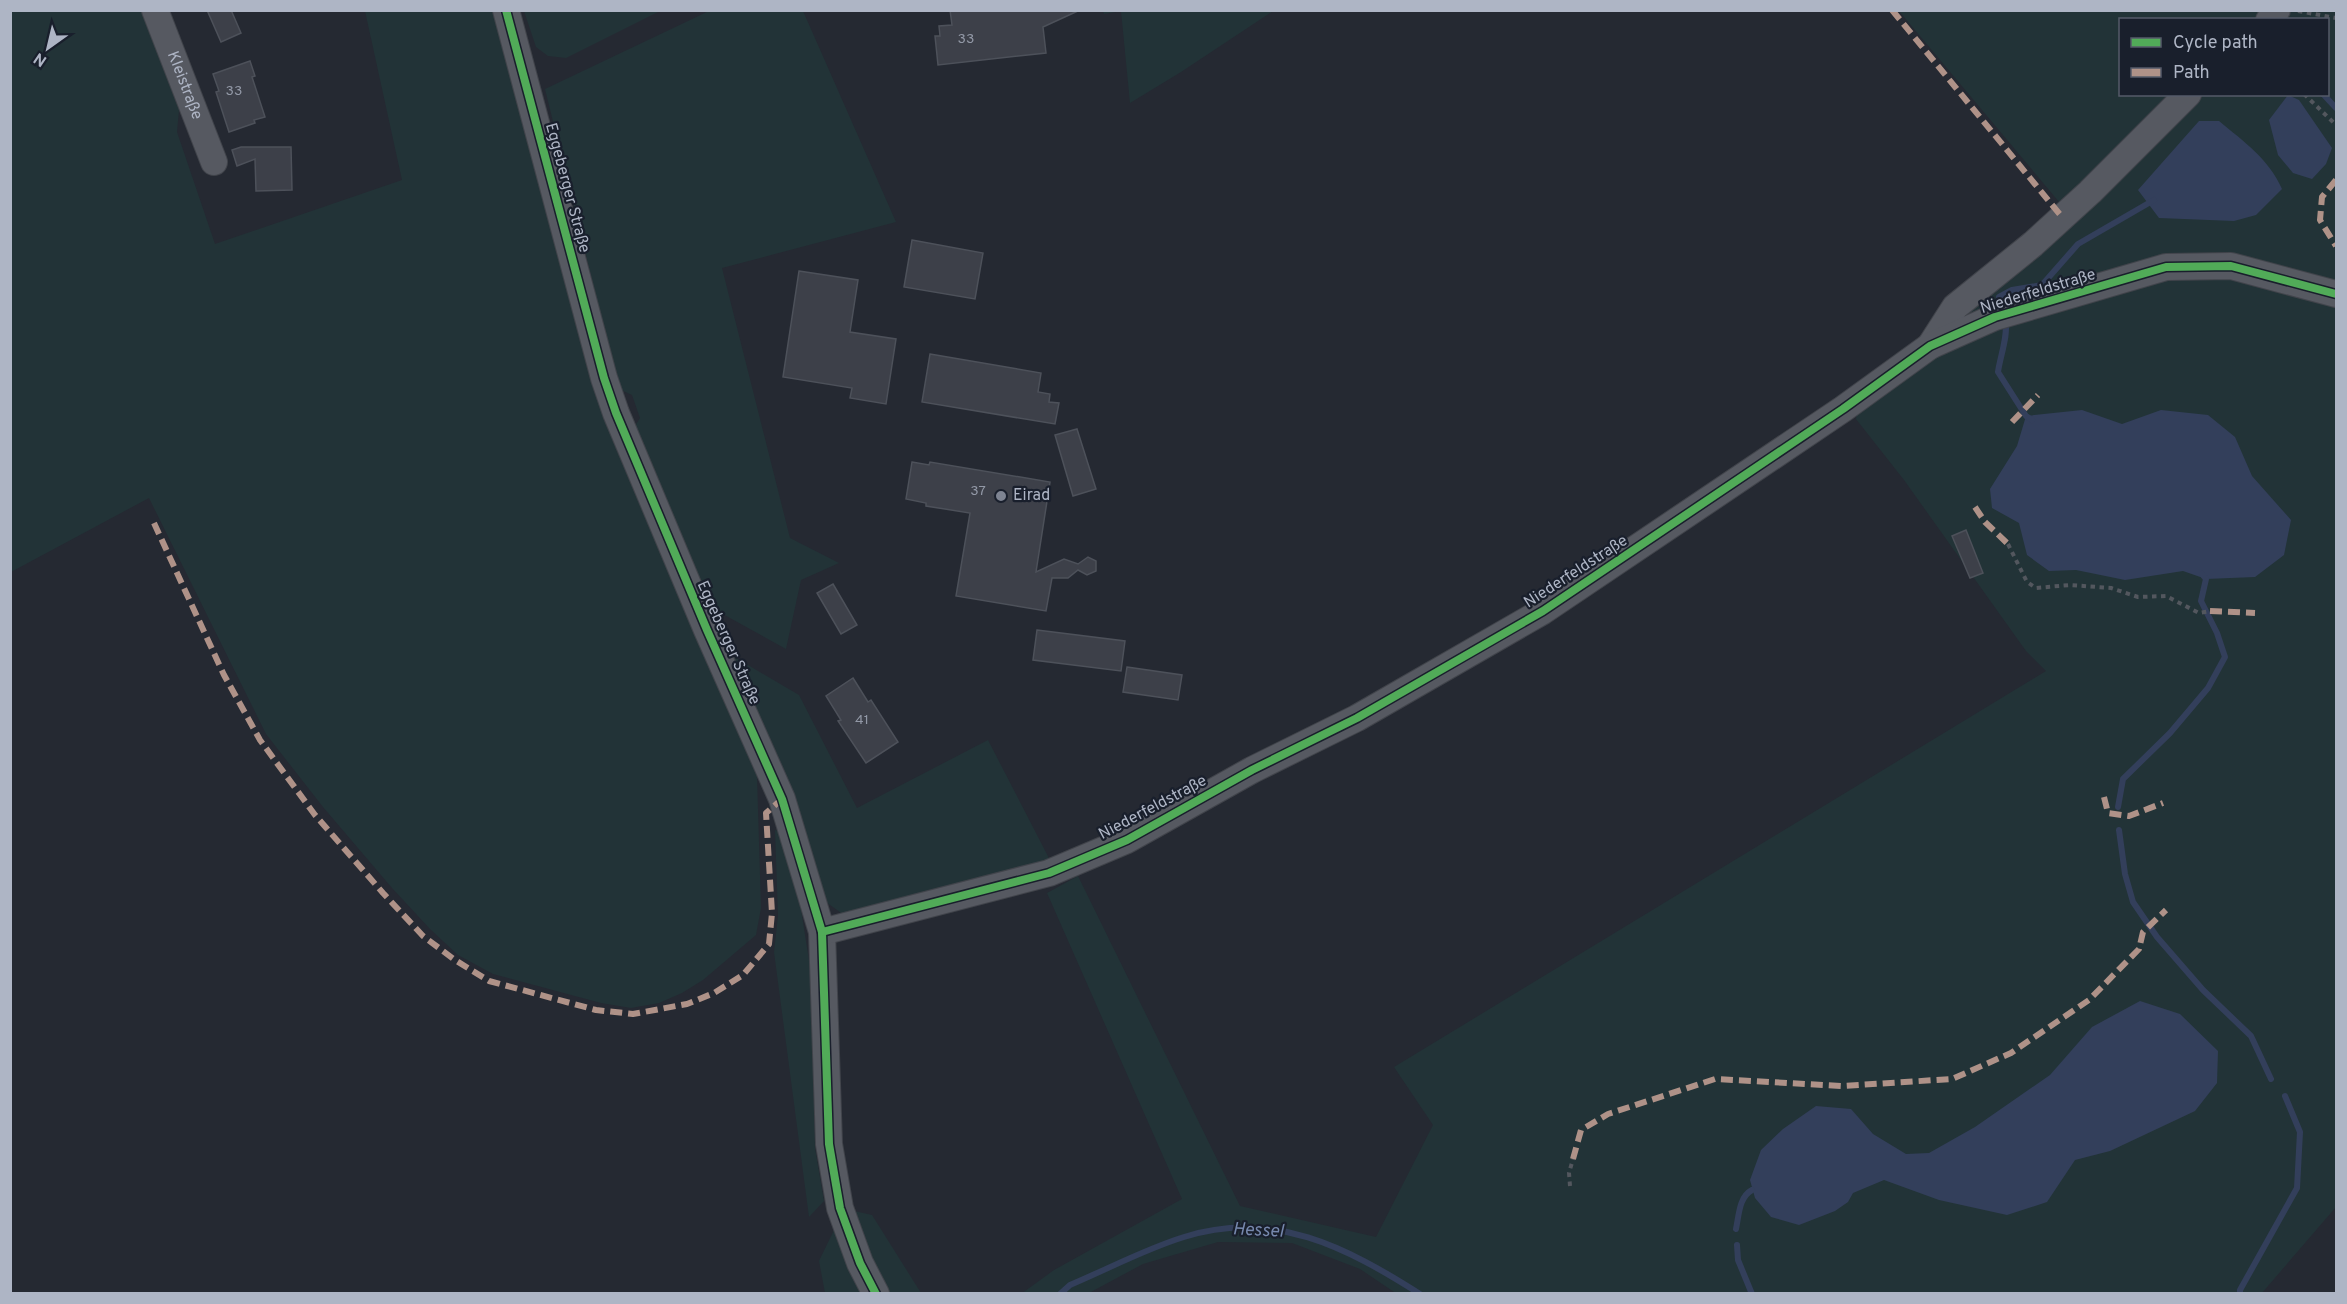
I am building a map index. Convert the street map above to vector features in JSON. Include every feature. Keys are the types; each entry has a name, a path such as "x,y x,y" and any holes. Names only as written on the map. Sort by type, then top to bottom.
{"street":[{"name":"Kleistraße","path":"155,10 214,162"},
{"name":"Eggeberger Straße","path":"506,10 604,378 616,413 702,619 782,799 822,932 829,1144 840,1208 860,1263 876,1293"},
{"path":"1930,346 1955,307 2033,244 2186,96"},
{"name":"Niederfeldstraße","path":"822,932 1049,873 1127,840 1252,770 1357,718 1543,611 1843,409 1930,346 2005,314 2166,267 2231,266 2337,294"}],"path":[{"path":"2294,10 2337,18"},
{"path":"2306,96 2337,125"},
{"path":"2008,544 2027,582 2036,588 2070,585 2111,588 2138,597 2166,596 2199,613 2210,610"},
{"path":"1570,1186 1569,1173 1572,1159"}],"shaded area":[{"path":"524,10 660,11 566,58 548,56 536,47"},
{"path":"1103,10 1273,11 1130,103 1121,11 1104,14"},
{"path":"11,11 143,11 180,99 177,132 215,244 402,180 365,11 492,11 516,85 592,382 613,441 757,776 761,908 756,935 703,980 659,1003 631,1008 601,1003 493,974 458,955 392,888 323,807 266,734 149,498 11,572"},
{"path":"709,11 803,11 896,222 722,268 790,538 839,563 801,580 786,649 710,607 632,431 640,418 632,395 619,389 545,89"},
{"path":"1899,11 2336,11 2336,282 2239,257 2179,255 1958,323 1956,319 2065,209"},
{"path":"2219,272 2336,306 2336,1207 2262,1293 1397,1294 1360,1269 1292,1243 1218,1242 1143,1264 1089,1293 1021,1294 1054,1270 1182,1199 1047,893 1078,876 1240,1206 1376,1237 1433,1125 1394,1067 2046,671 2026,651 1904,480 1856,419 1858,405 1948,347 2168,277"},
{"path":"731,655 799,695 857,808 988,740 1052,864 844,915 826,902"},
{"path":"775,830 780,832 800,903 811,973 815,1148 824,1201 809,1217 774,952 778,916"},
{"path":"850,1210 872,1215 921,1293 887,1293"},
{"path":"834,1230 863,1293 825,1293 819,1261"}],"water":[{"path":"2287,96 2299,100 2332,148 2326,164 2312,179 2293,173 2278,155 2269,120"},
{"path":"2199,121 2219,121 2255,151 2277,178 2282,189 2256,215 2234,221 2159,218 2138,190"},
{"path":"2082,410 2122,424 2161,410 2208,415 2235,437 2252,476 2291,520 2284,555 2255,577 2206,579 2183,571 2125,580 2076,570 2049,571 2027,555 2019,523 1992,508 1990,489 2017,446 2026,416"},
{"path":"2140,1001 2180,1014 2218,1051 2217,1083 2195,1111 2110,1151 2075,1160 2047,1202 2007,1215 1939,1200 1884,1180 1853,1193 1848,1202 1835,1211 1799,1225 1771,1217 1755,1198 1750,1180 1761,1150 1783,1129 1816,1106 1851,1109 1873,1134 1906,1154 1929,1153 1975,1127 2050,1075 2092,1027"}],"building":[{"path":"207,10 231,10 241,33 221,42"},
{"path":"950,10 1080,10 1043,27 1046,53 938,65 935,36 940,36 939,26 952,25"},
{"path":"250,61 255,76 252,77 265,117 229,132 216,92 219,91 213,74"},
{"path":"241,147 291,147 292,190 256,191 255,159 237,166 232,150"},
{"path":"912,240 983,253 975,299 904,287"},
{"path":"799,271 858,280 850,332 896,339 886,404 850,398 852,388 783,377"},
{"path":"930,354 1041,373 1038,392 1050,394 1049,402 1059,403 1055,424 922,402"},
{"path":"1077,429 1096,489 1073,496 1055,435"},
{"path":"912,462 929,465 930,462 1050,482 1036,572 1064,559 1078,564 1088,557 1096,561 1096,571 1087,575 1078,570 1068,578 1052,578 1046,611 956,596 970,513 926,506 926,503 906,499"},
{"path":"1966,530 1983,573 1970,578 1952,536"},
{"path":"833,584 857,625 841,634 817,593"},
{"path":"1037,630 1125,641 1121,671 1033,660"},
{"path":"1127,667 1182,675 1178,700 1123,692"},
{"path":"853,678 868,702 871,700 898,742 866,763 838,721 841,720 826,696"}],"waterway":[{"path":"2325,96 2336,108"},
{"path":"2001,308 1999,297 2012,290 2042,285 2078,244 2154,200"},
{"path":"2005,321 2005,338 1998,372 2026,416 2032,420"},
{"path":"2118,807 2123,779 2170,733 2208,688 2225,657 2217,633 2201,601 2206,579 2202,574"},
{"path":"2119,830 2125,874 2133,902 2157,937 2203,990 2251,1036 2271,1079"},
{"path":"2240,1294 2240,1290 2297,1188 2300,1132 2285,1096"},
{"path":"1736,1229 1744,1197 1752,1190"},
{"name":"Hessel","path":"1060,1294 1070,1285 1169,1242 1217,1229 1248,1227 1279,1230 1308,1237 1337,1248 1365,1261 1420,1294"},
{"path":"1737,1245 1738,1260 1752,1294"}],"marked path":[{"path":"1892,10 2062,217"},
{"path":"2336,180 2322,197 2320,220 2336,246"},
{"path":"2012,422 2038,395"},
{"path":"1975,507 1985,522 2008,544"},
{"path":"154,523 224,675 260,740 315,815 423,936 455,960 489,981 596,1010 633,1014 687,1004 714,993 743,975 769,944 772,913 766,813 782,799"},
{"path":"2210,611 2255,613"},
{"path":"2104,797 2108,813 2129,816 2163,803"},
{"path":"1573,1159 1581,1130 1608,1114 1715,1079 1842,1086 1952,1079 2011,1053 2089,1000 2139,949 2143,932 2166,910"}],"cycle path":[{"path":"506,10 604,378 616,413 707,630 782,799 822,932 829,1144 840,1208 860,1263 876,1294"},
{"path":"822,932 1049,873 1127,840 1252,770 1357,718 1543,611 1843,409 1930,346 1995,317 2166,267 2231,266 2336,294"}],"place":[{"name":"Eirad","path":"1001,496"}]}
